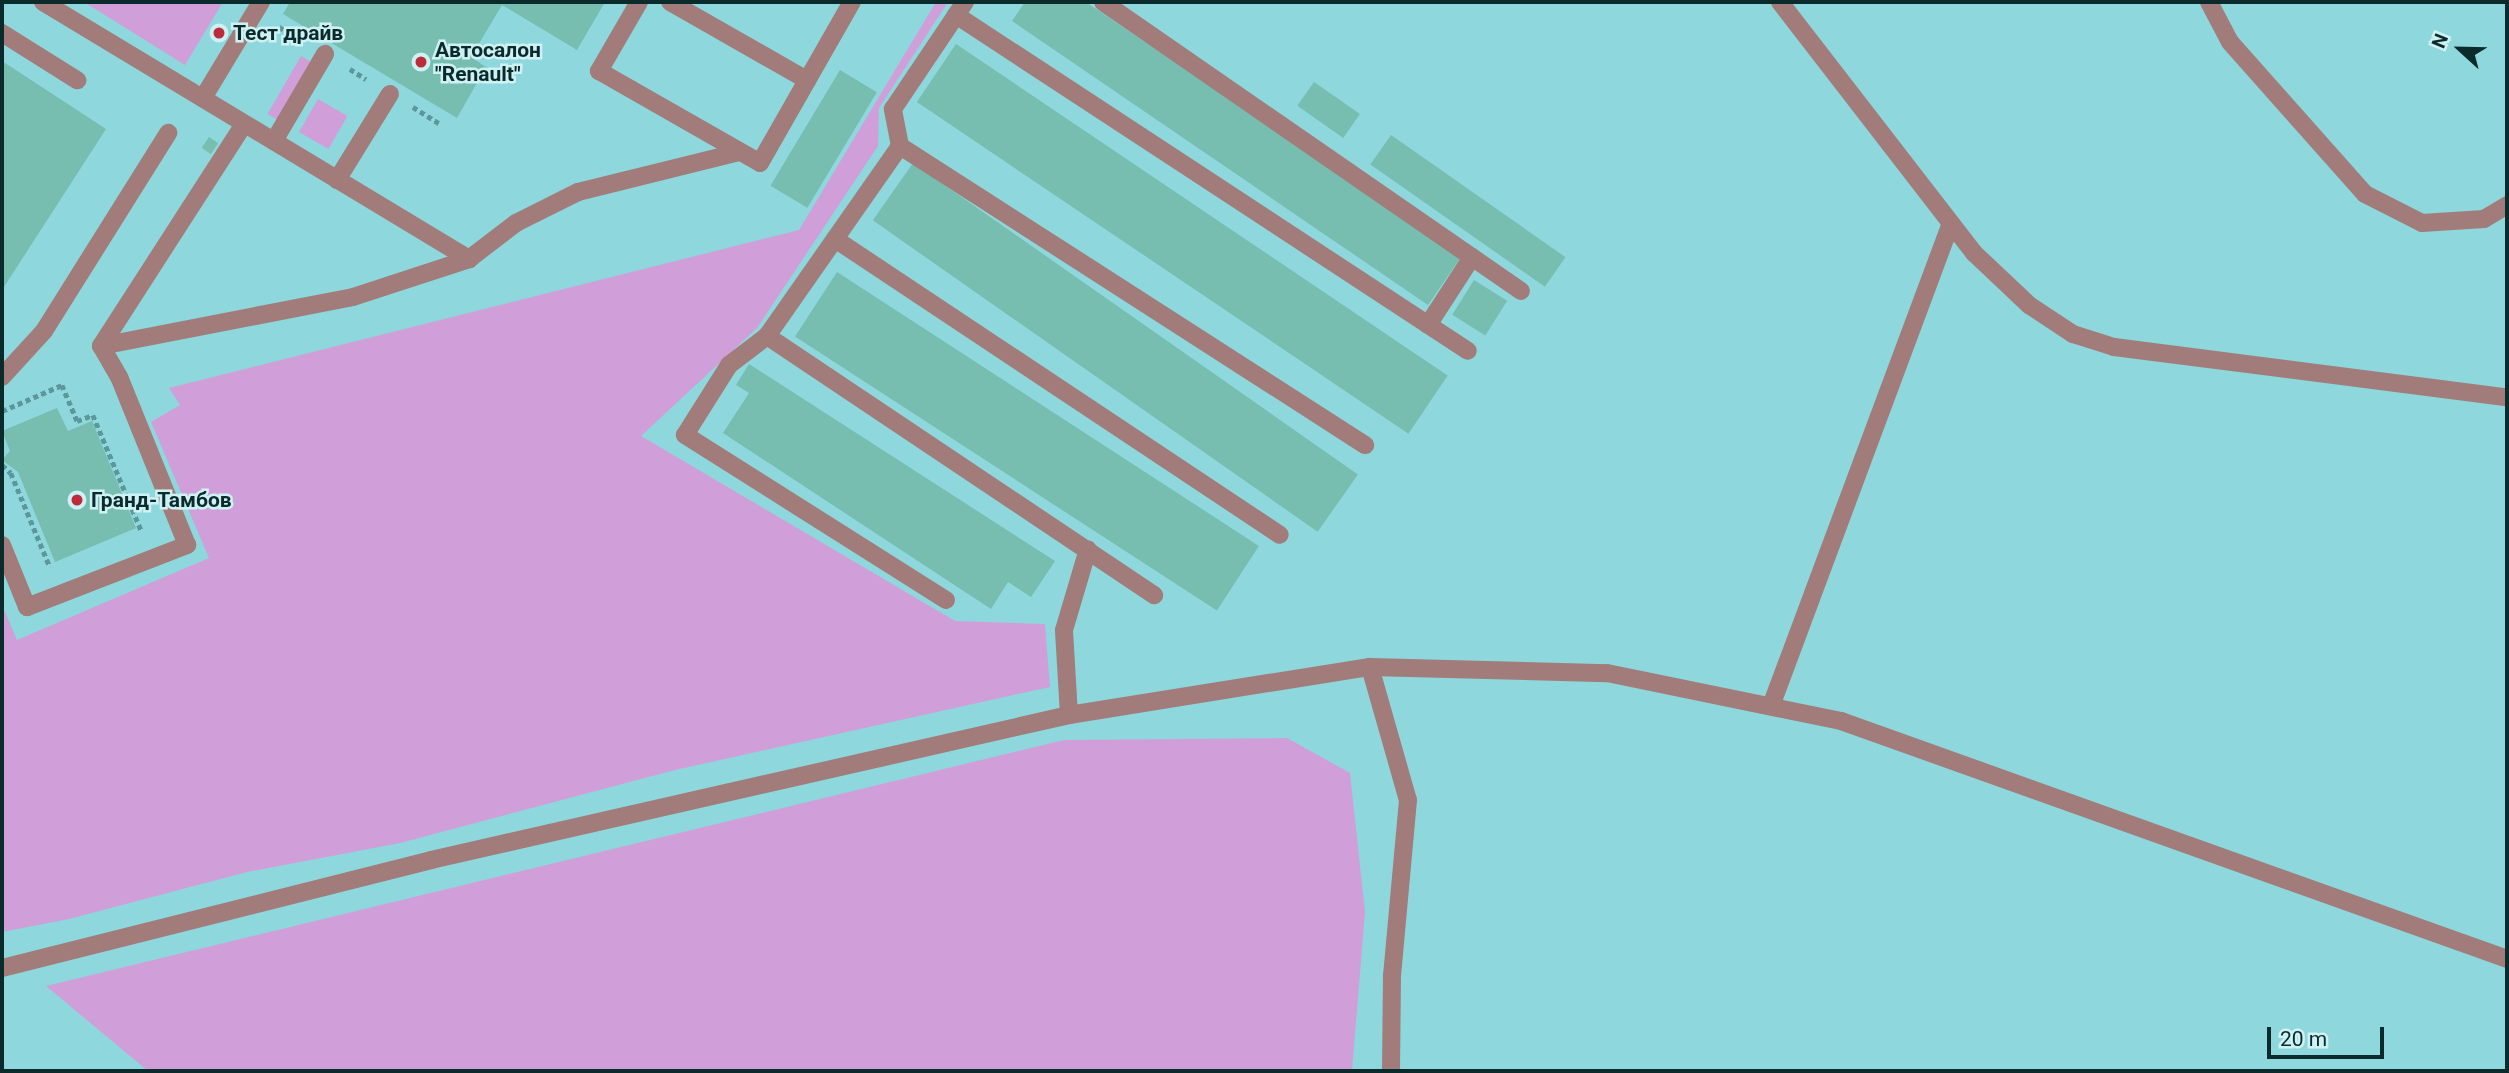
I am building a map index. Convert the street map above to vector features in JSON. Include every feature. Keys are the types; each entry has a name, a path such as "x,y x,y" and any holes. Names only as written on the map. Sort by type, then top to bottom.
{"street":[{"path":"43,2 469,259"},
{"path":"203,98 261,2"},
{"path":"639,2 599,71 760,163 852,2"},
{"path":"670,2 807,80"},
{"path":"1103,2 1521,291"},
{"path":"1780,2 1974,253 2029,305 2073,334 2114,347 2507,397"},
{"path":"2209,2 2230,42 2365,194 2423,223 2484,219 2507,222"},
{"path":"946,600 685,435 729,365 767,336 900,146 893,109 961,8 1468,351"},
{"path":"2,33 77,79"},
{"path":"274,141 326,54"},
{"path":"337,180 390,94"},
{"path":"101,346 244,124"},
{"path":"2,377 44,331 168,133"},
{"path":"900,146 1365,445"},
{"path":"101,346 353,297 469,259 516,223 578,192 740,152"},
{"path":"2484,219 2507,205"},
{"path":"1771,706 1951,223"},
{"path":"835,239 1280,535"},
{"path":"1428,325 1472,257"},
{"path":"767,336 1154,595"},
{"path":"2,545 27,607 187,545 119,377 101,346"},
{"path":"1069,715 1064,630 1088,549"},
{"path":"1370,667 1408,800 1392,975 1391,1071"},
{"path":"2,968 430,860 1069,715 1370,667 1608,673 1854,726 2507,959"}],"path":[{"path":"2,411 62,386 77,421 93,415 145,538"},
{"path":"2,465 11,473 54,576"}],"shaded area":[{"path":"84,2 223,2 185,65"},
{"path":"936,2 948,2 879,108 878,146 757,328 641,436 955,621 1045,624 1050,687 675,770 400,843 247,872 69,919 2,932 2,605 17,640 209,558 151,422 180,405 169,388 799,230"},
{"path":"301,56 315,64 281,122 268,114"},
{"path":"318,99 347,116 328,149 299,132"},
{"path":"1287,738 1350,773 1365,912 1352,1071 148,1071 46,986 1064,740"}],"building":[{"name":"Автосалон \"Renault\"","path":"290,2 605,2 577,50 502,5 471,57 486,67 457,118 283,14"},
{"path":"1025,2 1086,2 1461,257 1428,305 1012,21"},
{"path":"956,44 1448,376 1408,434 917,102"},
{"path":"2,61 106,129 2,290"},
{"path":"840,70 877,92 807,208 770,186"},
{"path":"1314,82 1360,114 1343,138 1297,106"},
{"path":"1391,135 1565,257 1545,287 1370,164"},
{"path":"209,137 218,143 211,154 202,148"},
{"path":"913,163 1358,474 1318,532 873,220"},
{"path":"837,272 1259,546 1217,611 795,337"},
{"path":"1474,280 1507,301 1485,335 1452,315"},
{"path":"749,364 1055,561 1031,597 1008,582 991,609 723,433 749,393 736,385"},
{"name":"Гранд-Тамбов","path":"57,408 68,431 92,421 136,528 55,562 18,472 2,460 10,451 2,431"}],"place":[{"name":"Тест драйв","path":"219,33"},
{"name":"Автосалон \"Renault\"","path":"421,62"},
{"name":"Гранд-Тамбов","path":"77,500"}]}
